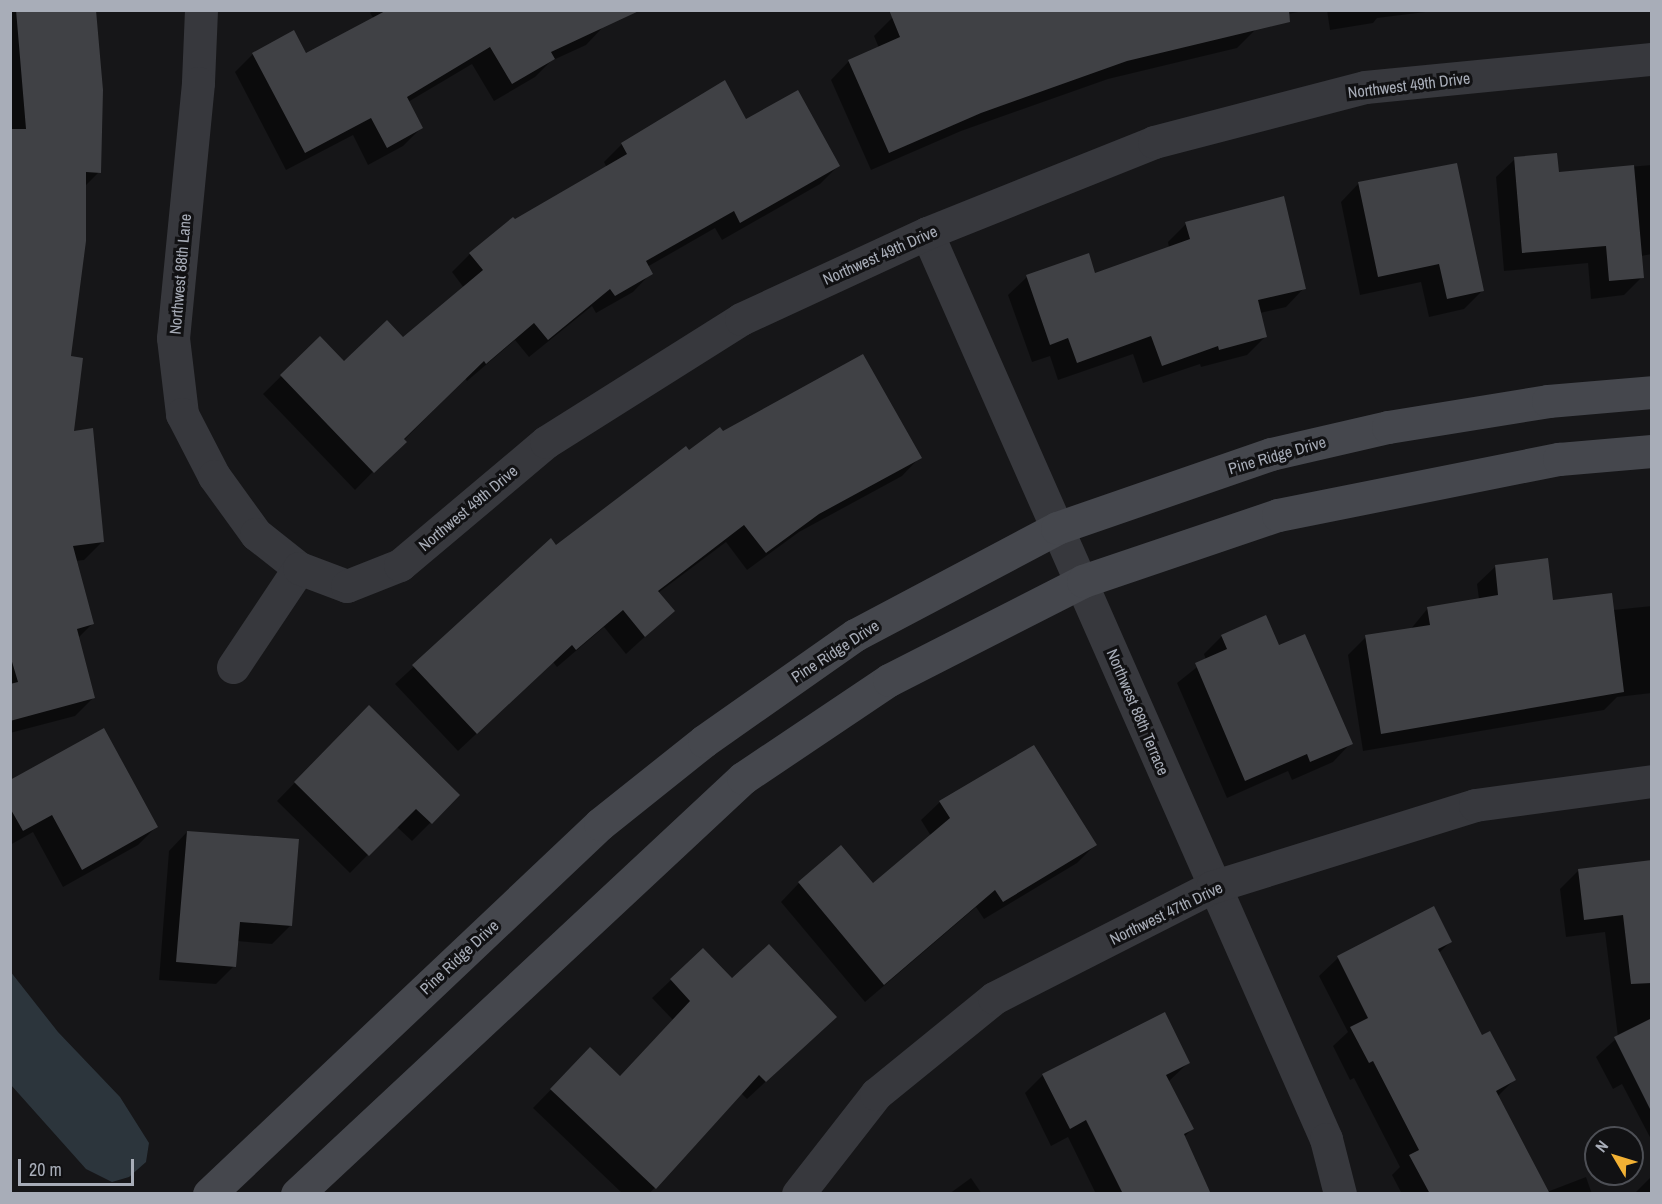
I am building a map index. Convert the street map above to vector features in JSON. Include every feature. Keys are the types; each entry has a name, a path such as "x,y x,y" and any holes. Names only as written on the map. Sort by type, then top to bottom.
{"street":[{"name":"Northwest 88th Lane","path":"201,10 198,83 174,338 182,414 214,476 256,534 299,568"},
{"name":"Northwest 49th Drive","path":"299,568 346,586 400,565 546,442 741,319 927,233 1154,142 1365,87 1652,59"},
{"name":"Northwest 88th Terrace","path":"927,233 1057,528 1083,581 1212,887 1326,1139 1340,1194"},
{"name":"Pine Ridge Drive","path":"209,1194 600,824 704,741 855,635 1057,528 1270,454 1388,427 1548,401 1652,392"},
{"path":"297,1194 743,778 889,680 1083,581 1278,515 1559,459 1652,451"},
{"path":"233,667 299,568"},
{"name":"Northwest 47th Drive","path":"798,1194 876,1094 994,998 1212,887 1475,805 1652,781"}],"shaded area":[{"path":"10,971 58,1032 120,1097 149,1143 146,1162 129,1177 112,1182 86,1169 11,1085"}],"building":[{"path":"16,10 96,10 103,90 101,173 86,172 86,241 71,356 83,358 74,431 93,428 104,542 73,546 94,624 77,629 95,698 10,721 10,684 18,682 10,655 10,129 26,129"},
{"path":"387,10 641,10 551,52 555,59 512,84 490,47 407,97 423,128 387,148 371,118 305,153 252,53 294,30 306,53"},
{"path":"889,10 1289,10 1290,22 1127,61 981,113 889,153 848,60 900,37"},
{"path":"725,80 746,119 798,90 840,166 740,223 734,211 646,261 653,274 615,296 610,289 548,340 534,323 486,364 484,361 404,439 407,442 374,473 280,375 320,336 344,361 387,320 403,337 483,270 469,253 513,217 515,219 627,154 621,143"},
{"path":"1557,153 1559,172 1634,165 1644,278 1609,281 1606,246 1522,253 1514,157"},
{"path":"1457,163 1484,291 1447,299 1439,264 1378,277 1358,182"},
{"path":"1284,196 1306,289 1258,300 1267,337 1219,350 1218,346 1162,366 1151,336 1077,363 1068,338 1050,345 1026,275 1089,253 1095,273 1190,239 1185,222"},
{"path":"863,354 922,458 819,514 766,553 744,525 658,591 675,611 645,637 623,610 576,650 572,645 477,734 412,665 551,538 556,545 686,446 689,450 720,427 723,431"},
{"path":"1548,558 1553,600 1612,593 1624,692 1381,734 1365,635 1430,625 1427,607 1498,595 1495,565"},
{"path":"1266,615 1279,645 1305,634 1353,744 1310,762 1307,754 1245,781 1195,663 1227,649 1221,635"},
{"path":"369,705 460,795 432,824 416,809 369,856 294,782"},
{"path":"104,728 158,827 82,870 52,815 23,831 10,808 10,780"},
{"path":"1034,745 1097,845 1003,902 995,890 884,985 798,882 841,845 873,883 950,818 939,801"},
{"path":"187,831 299,839 292,926 240,922 236,967 176,962"},
{"path":"1652,860 1652,983 1631,984 1623,915 1584,920 1578,869"},
{"path":"1434,906 1452,942 1438,949 1482,1035 1490,1031 1516,1080 1496,1091 1550,1194 1430,1194 1409,1155 1419,1150 1373,1061 1369,1063 1350,1027 1368,1018 1337,956"},
{"path":"769,944 837,1017 766,1082 759,1075 656,1189 550,1089 590,1047 620,1076 690,1001 670,979 703,948 732,978"},
{"path":"1165,1012 1190,1063 1166,1075 1194,1129 1184,1134 1211,1194 1123,1194 1086,1120 1070,1129 1042,1074"},
{"path":"1652,1018 1652,1113 1614,1037"}]}
